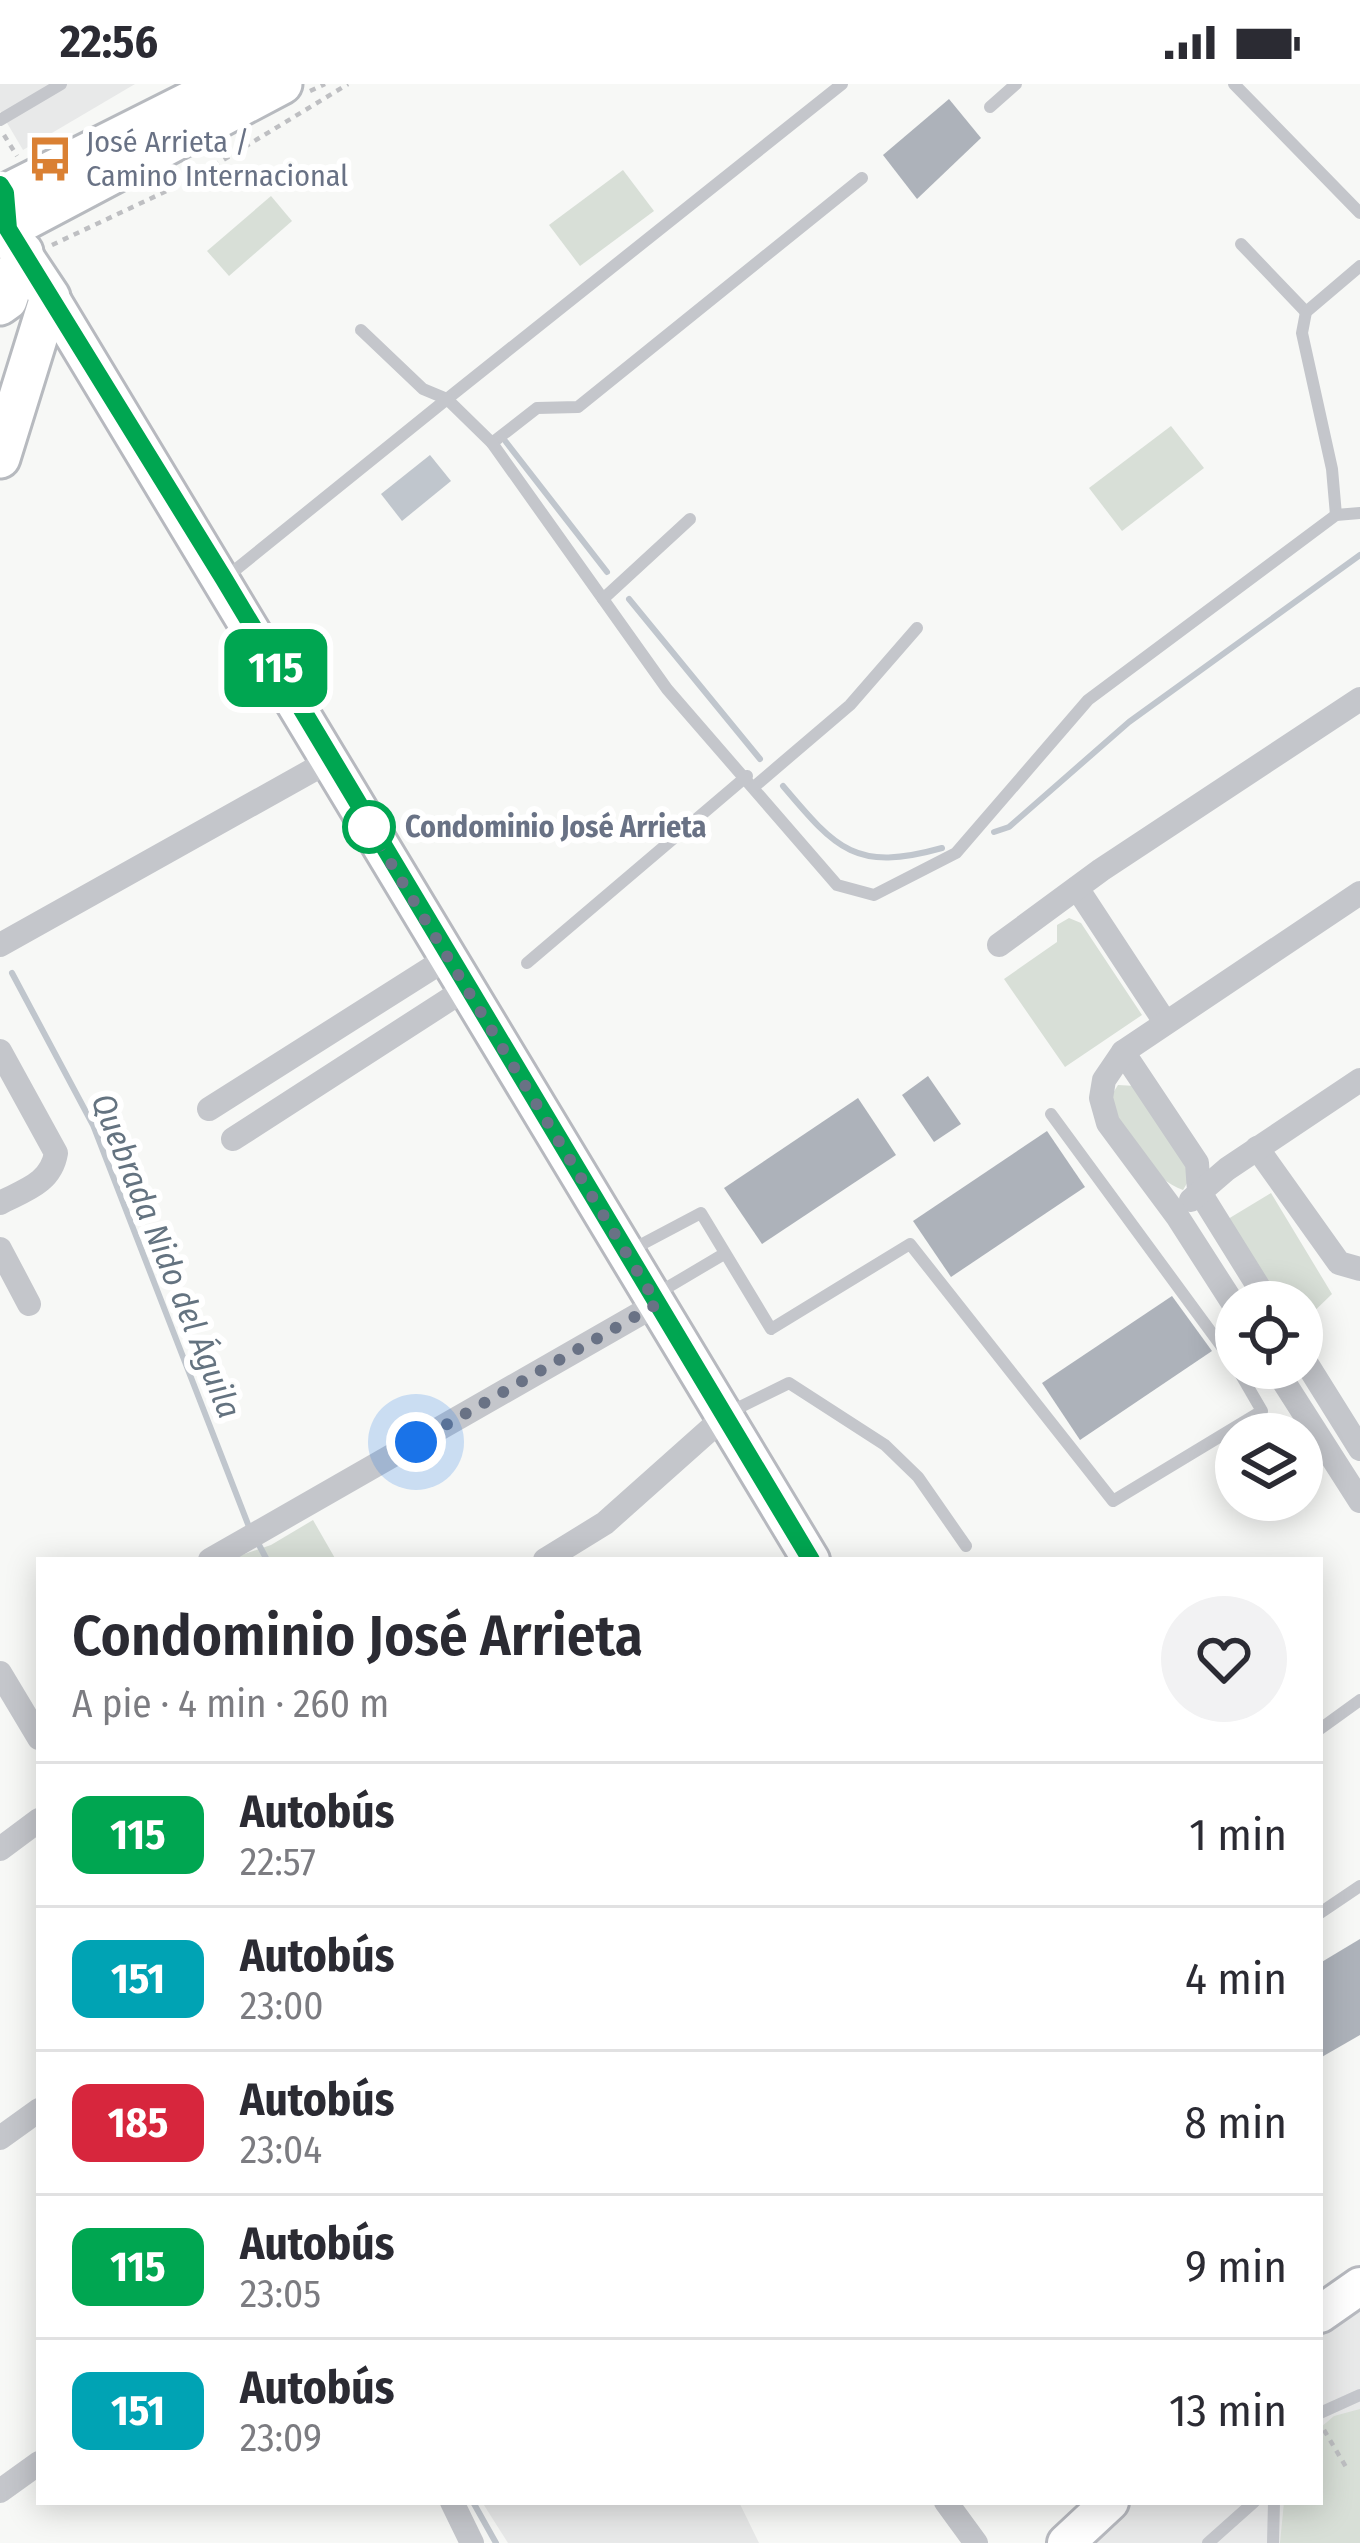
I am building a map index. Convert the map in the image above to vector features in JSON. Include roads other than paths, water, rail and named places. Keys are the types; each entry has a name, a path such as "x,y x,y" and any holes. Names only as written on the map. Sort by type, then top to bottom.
{"main road":[{"path":"12,218 225,84"},
{"path":"12,218 282,84"},
{"path":"0,458 50,297 12,218"},
{"path":"2,309 12,218"}],"street":[{"path":"50,297 809,1557"},
{"path":"999,945 1360,699"},
{"path":"0,945 329,761"},
{"path":"1077,888 1165,1022"},
{"path":"1219,1281 1108,1124 1101,1098 1104,1080 1123,1052 1360,893"},
{"path":"209,1109 458,973"},
{"path":"233,1139 458,973"},
{"path":"0,1051 56,1153 53,1168 42,1181 0,1203"},
{"path":"1123,1052 1197,1163 1199,1192 1255,1281"},
{"path":"1177,1216 1199,1192 1257,1148 1360,1080"},
{"path":"1257,1148 1339,1262 1360,1269"},
{"path":"0,1249 29,1304"},
{"path":"215,1557 655,1300"},
{"path":"1289,1389 1356,1486"},
{"path":"1323,1389 1360,1449"},
{"path":"550,1557 605,1523 724,1417"},
{"path":"3,1684 36,1734"},
{"path":"0,1849 36,1822"},
{"path":"0,2138 36,2112"},
{"path":"1323,2282 1360,2264"},
{"path":"1323,2312 1360,2286"},
{"path":"0,2491 36,2465"},
{"path":"453,2505 472,2543"},
{"path":"948,2505 976,2543"},
{"path":"1066,2543 1107,2505"}],"lane":[{"path":"0,120 62,84"},
{"path":"224,579 842,84"},
{"path":"989,106 1016,84"},
{"path":"1234,84 1360,213"},
{"path":"492,443 537,408 578,406 862,178"},
{"path":"1241,244 1306,312"},
{"path":"1336,515 1332,469 1302,333 1306,312 1360,266"},
{"path":"362,330 423,389 447,399 492,443 667,688 837,885 874,895 956,853 1088,700 1336,515 1360,513"},
{"path":"603,599 690,519"},
{"path":"527,962 850,705 917,628"},
{"path":"1051,1114 1215,1337"},
{"path":"626,1253 701,1213 771,1329 910,1244 1113,1501 1262,1411 1250,1389"},
{"path":"655,1300 724,1254"},
{"path":"724,1417 746,1401 789,1383 885,1445 918,1477 966,1546"},
{"path":"1323,1727 1360,1700"},
{"path":"1323,1911 1360,1886"},
{"path":"1323,2412 1360,2395"},
{"path":"1208,2543 1251,2505"},
{"path":"1273,2543 1274,2505"}],"waterway":[{"path":"506,442 607,572"},
{"path":"994,832 1009,827 1129,722 1360,555"},
{"path":"629,599 760,759"},
{"path":"783,786 819,826 850,850 888,857 942,848"},
{"name":"Quebrada Nido del Águila","path":"12,973 93,1125 251,1532"},
{"name":"Quebrada Nido del Águila","path":"258,1543 265,1557"},
{"name":"Quebrada Nido del Águila","path":"475,2505 496,2543"}],"place":[{"name":"José Arrieta / Camino Internacional","path":"50,159"},
{"name":"Condominio José Arrieta","path":"369,827"}]}
